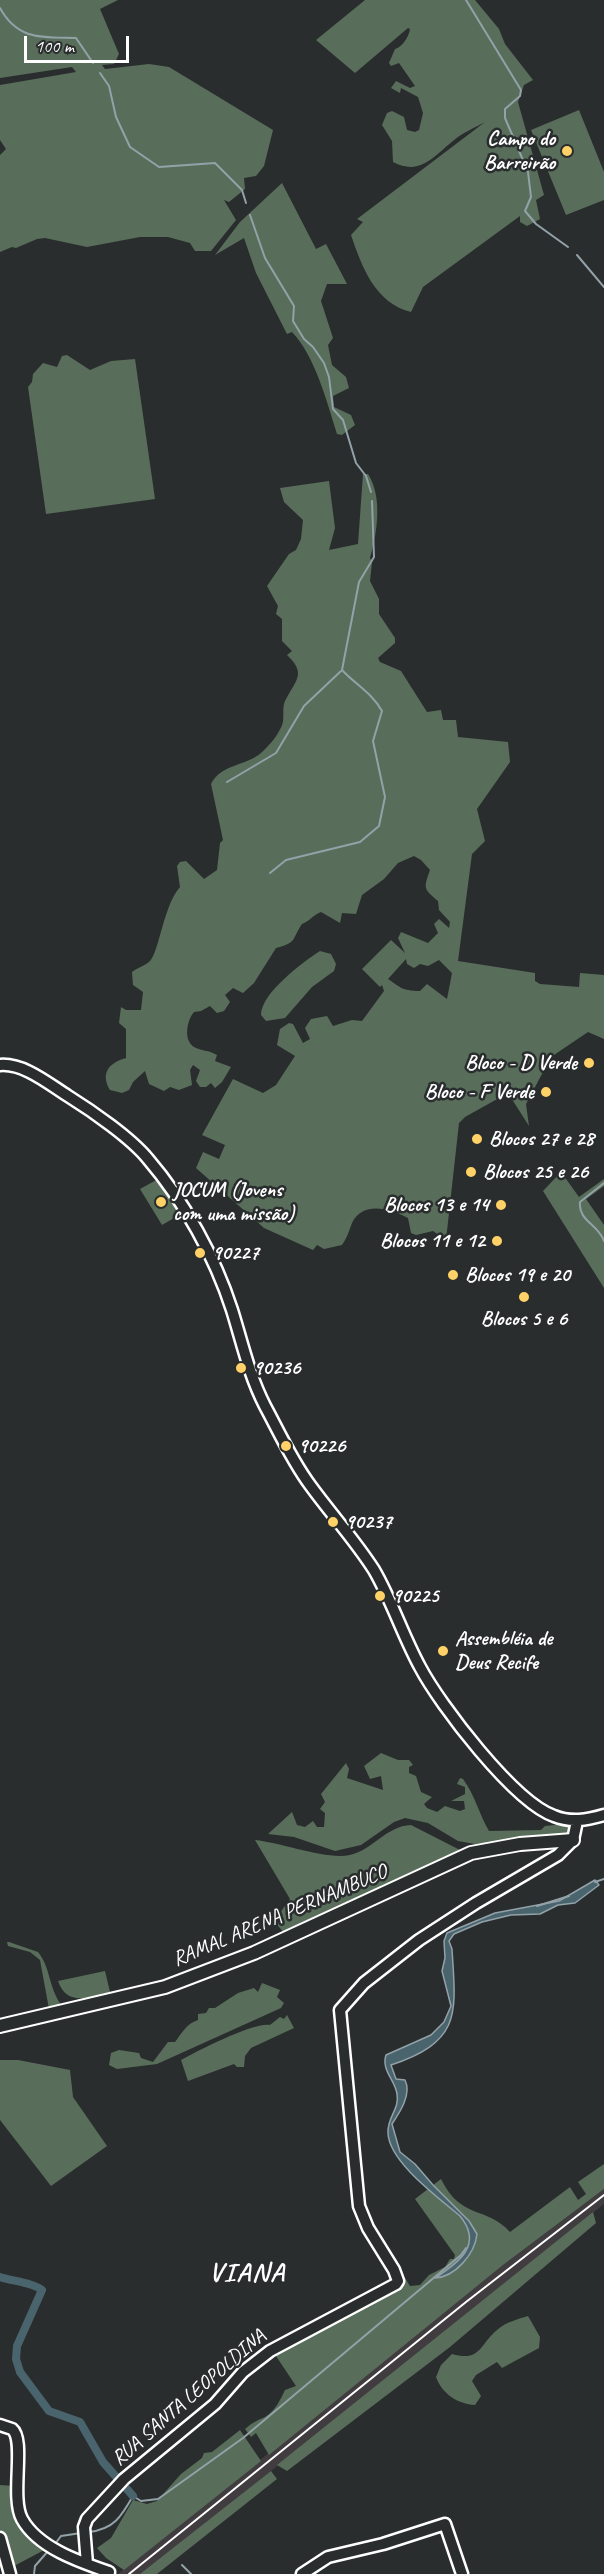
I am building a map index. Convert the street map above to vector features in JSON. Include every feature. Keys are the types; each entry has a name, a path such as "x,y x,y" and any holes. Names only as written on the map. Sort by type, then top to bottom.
{"main road":[{"name":"RAMAL ARENA PERNAMBUCO","path":"0,2026 165,1987 254,1953 471,1853 520,1844 573,1840"}],"street":[{"path":"0,1065 12,1066 37,1076 86,1107 135,1147 154,1166 188,1215 231,1308 248,1365 263,1403 300,1470 349,1533 375,1572 418,1664 436,1695 460,1728 528,1799 549,1814 577,1821 604,1815"},
{"path":"573,1840 577,1821"},
{"name":"RUA SANTA LEOPOLDINA","path":"87,2564 84,2532 91,2513 121,2483 215,2404 243,2372 270,2351 308,2329 373,2298 398,2281 394,2270 368,2228 359,2206 340,2010 364,1983 419,1940 476,1902 543,1866 573,1840"},
{"path":"0,2425 15,2431 18,2438 18,2507 23,2520 45,2542 56,2549 109,2572"},
{"path":"302,2574 328,2557 383,2544 445,2524 462,2574"},
{"path":"0,2538 10,2574"}],"shaded area":[{"path":"604,2189 604,2204 175,2548 140,2574 118,2574 503,2265"}],"green space":[{"path":"0,0 118,0 100,9 119,54 114,64 102,65 105,69 149,64 169,67 273,130 264,166 256,176 244,178 245,189 229,202 224,200 236,220 211,251 195,251 190,243 168,237 140,237 87,247 45,238 0,252 0,155 6,149 0,140 0,85 76,72 72,67 0,78"},
{"path":"365,0 475,0 499,29 505,44 533,80 524,85 518,102 544,195 536,200 540,219 527,226 520,222 520,216 423,287 411,312 388,301 365,271 351,235 363,222 357,219 485,122 461,135 426,163 411,167 393,162 392,141 382,125 387,113 392,111 404,117 407,130 415,132 419,130 423,113 418,97 401,88 400,93 391,88 396,81 410,88 415,86 399,63 391,66 389,63 395,49 405,41 410,29 408,28 355,73 316,40"},
{"name":"Campo do Barreirão","path":"579,110 604,172 604,200 566,215 531,130"},
{"path":"282,183 316,249 326,244 347,284 327,284 321,301 333,338 328,345 332,365 346,377 349,388 333,396 334,407 351,415 355,425 342,435 337,434 314,366 292,332 287,334 256,273 244,238 215,255 240,222"},
{"path":"67,355 90,370 111,361 135,359 155,499 46,514 28,387 32,382 33,374 43,363 57,367 62,356"},
{"path":"363,474 368,474 376,493 377,504 375,538 370,558 372,562 370,581 379,599 379,614 395,638 395,643 378,658 380,662 401,671 427,712 441,710 443,720 456,720 458,737 508,742 510,762 477,809 485,841 472,854 458,961 535,973 535,981 540,984 579,987 580,973 604,975 604,1039 588,1032 551,1057 526,1104 529,1126 508,1093 465,1117 459,1123 446,1240 433,1231 416,1235 411,1233 408,1218 378,1208 363,1211 357,1216 342,1245 324,1249 317,1245 313,1250 264,1228 196,1168 203,1152 219,1159 225,1145 202,1135 233,1079 263,1093 276,1085 295,1056 277,1045 280,1029 289,1023 293,1024 303,1043 310,1039 305,1028 311,1019 327,1016 333,1026 352,1020 362,1021 384,991 382,985 380,987 362,969 391,940 405,953 398,938 401,932 428,943 438,933 434,924 439,919 449,928 450,922 439,910 438,901 426,888 430,870 421,860 414,856 398,863 384,879 362,895 356,914 342,913 340,923 321,912 302,924 291,942 276,948 254,983 243,993 233,988 225,995 230,1002 224,1011 217,1013 210,1006 194,1012 187,1030 188,1040 194,1047 217,1055 215,1061 231,1067 222,1082 215,1088 211,1083 206,1087 200,1087 196,1081 200,1070 193,1065 190,1070 192,1085 179,1090 170,1087 164,1091 149,1084 145,1071 133,1082 129,1090 122,1093 110,1090 106,1074 111,1066 126,1058 126,1029 119,1023 121,1007 126,1010 141,1010 143,992 133,985 132,972 149,962 156,950 169,906 180,887 177,866 180,862 186,861 204,879 217,870 220,843 223,840 211,784 215,777 255,757 271,743 282,726 285,701 298,676 293,661 287,655 292,651 282,641 282,619 276,614 278,606 267,586 289,554 296,550 301,539 303,520 284,502 280,488 329,481 335,528 329,550 358,544","holes":["406,959 407,964 414,968 420,964 428,966 439,960 452,973 447,999 427,984 420,991 414,991 401,988 388,979"]},
{"path":"320,951 331,954 336,964 334,971 312,987 285,1018 266,1021 261,1015 268,997 284,979"},
{"path":"561,1172 579,1197 604,1179 604,1186 586,1199 604,1225 604,1288 543,1191"},
{"name":"JOCUM (Jovens com uma missão)","path":"160,1178 181,1214 162,1225 140,1189"},
{"path":"381,1753 398,1760 409,1760 413,1765 409,1767 409,1773 416,1776 421,1792 432,1797 424,1804 427,1808 437,1812 445,1806 460,1811 465,1809 464,1801 451,1801 465,1794 465,1787 457,1784 460,1778 463,1779 489,1831 541,1830 545,1826 575,1823 565,1835 475,1844 458,1841 428,1823 405,1818 394,1822 361,1845 335,1851 294,1837 268,1834 292,1812 297,1825 305,1827 313,1821 317,1827 324,1827 325,1813 320,1809 325,1802 321,1794 346,1763 349,1769 347,1778 383,1790 381,1776 370,1779 364,1766"},
{"path":"411,1825 460,1850 284,1933 274,1921 290,1899 255,1840 340,1856 358,1852 394,1829"},
{"path":"7,1942 38,1952 62,2006 49,2009 40,1960 30,1952 8,1946"},
{"path":"105,1971 110,1992 87,1998 67,1994 58,1981"},
{"path":"262,1983 280,1990 277,1997 284,2003 281,2008 157,2064 117,2069 109,2065 111,2053 119,2050 139,2053 141,2058 153,2062 168,2042 175,2042 187,2026 198,2020 198,2014 206,2013 209,2008 215,2008 238,1993 254,1988 258,1992"},
{"path":"287,2015 294,2028 251,2048 245,2056 244,2067 237,2067 234,2064 188,2081 181,2060 225,2038 251,2028 270,2025 280,2017 284,2019"},
{"path":"0,2060 18,2060 70,2070 73,2097 107,2146 51,2186 0,2120"},
{"path":"604,2164 604,2189 503,2265 269,2455 256,2433 251,2437 245,2429 269,2414 285,2390 296,2386 274,2353 400,2288 405,2278 410,2286 420,2285 429,2275 445,2267 450,2259 454,2259 455,2255 415,2199 441,2179 457,2201 501,2224 510,2232 570,2187 578,2200 586,2194 578,2182"},
{"path":"593,2212 596,2223 450,2347 287,2471 277,2465"},
{"path":"528,2316 540,2337 539,2348 502,2368 497,2362 476,2375 472,2381 481,2396 475,2405 463,2403 446,2393 436,2377 441,2365 452,2354 469,2356 474,2354 501,2327"},
{"path":"240,2430 261,2461 124,2570 106,2558 97,2548 111,2538 133,2500 147,2504 157,2501 181,2474 202,2458 204,2453 212,2452"},
{"path":"271,2471 277,2479 157,2574 140,2574"},
{"path":"0,2485 14,2486 16,2512 48,2548 14,2566 0,2529"}],"water":[{"path":"595,1880 599,1885 575,1903 558,1905 540,1914 511,1915 482,1922 454,1934 449,1941 452,1949 454,1991 450,2022 443,2035 431,2046 391,2065 396,2079 405,2080 407,2085 404,2103 392,2124 400,2152 415,2164 469,2221 477,2234 472,2249 463,2263 450,2274 435,2278 452,2266 465,2252 469,2244 467,2226 460,2216 416,2179 397,2156 391,2144 388,2127 397,2099 396,2089 385,2065 386,2055 431,2035 444,2022 451,2006 442,1971 445,1958 444,1941 447,1933 495,1913 559,1901"}],"waterway":[{"path":"466,0 521,90 520,96 505,109 505,118 528,172 531,197 525,211 536,224 568,247"},
{"path":"0,8 7,19 23,32 42,37 76,38 93,63"},
{"path":"100,73 109,86 116,117 130,147 159,167 215,163 242,190 246,203"},
{"path":"250,215 265,258 294,306 293,321 304,339 324,363 329,377 333,409 343,420 356,463 366,476 371,492"},
{"path":"577,255 604,287"},
{"path":"270,873 286,860 360,842 379,826 385,797 373,741 382,711 369,694 342,670 359,582 374,557 372,501"},
{"path":"227,782 276,753 304,706 341,671"},
{"path":"604,1183 580,1202 582,1214 604,1241"},
{"path":"595,1882 604,1879"},
{"path":"537,1906 569,1896"},
{"path":"89,2532 105,2528 116,2521 133,2496 141,2501 158,2499 243,2438 461,2255 466,2248"},
{"path":"0,2277 42,2290 17,2346 16,2359 20,2372 49,2411 80,2422 103,2462 133,2496"},
{"path":"55,2544 61,2536 81,2533"},
{"path":"34,2574 35,2566 49,2550"},
{"path":"182,2565 191,2574"}],"railway":[{"path":"129,2574 466,2302 604,2195"}],"place":[{"name":"Campo do Barreirão","path":"567,151"},
{"name":"Bloco - D Verde","path":"589,1063"},
{"name":"Bloco - F Verde","path":"546,1092"},
{"name":"Blocos 27 e 28","path":"477,1139"},
{"name":"Blocos 25 e 26","path":"471,1172"},
{"name":"JOCUM (Jovens com uma missão)","path":"161,1202"},
{"name":"Blocos 13 e 14","path":"501,1205"},
{"name":"Blocos 11 e 12","path":"497,1241"},
{"name":"90227","path":"200,1253"},
{"name":"Blocos 19 e 20","path":"453,1275"},
{"name":"Blocos 5 e 6","path":"524,1297"},
{"name":"90236","path":"241,1368"},
{"name":"90226","path":"286,1446"},
{"name":"90237","path":"333,1522"},
{"name":"90225","path":"380,1596"},
{"name":"Assembléia de Deus Recife","path":"443,1651"}],"district":[{"name":"VIANA","path":"247,2274"}]}
